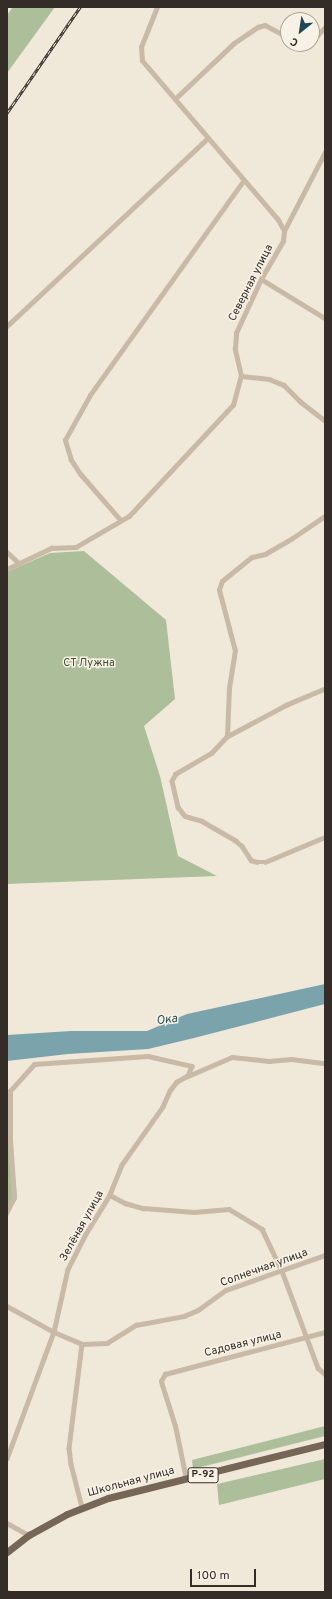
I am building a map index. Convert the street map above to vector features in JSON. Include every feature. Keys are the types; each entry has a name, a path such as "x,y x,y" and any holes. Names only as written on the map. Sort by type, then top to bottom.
{"main road":[{"name":"Школьная улица","path":"82,1507 108,1498 325,1444"},
{"name":"Р-92","path":"7,1552 29,1535 82,1507"}],"street":[{"path":"156,7 141,48 140,54 142,61 278,220 284,231"},
{"path":"175,99 234,43 258,27 266,25 280,32"},
{"path":"7,326 208,138"},
{"name":"Северная улица","path":"7,569 51,548 76,547 121,522 138,507 233,405 240,376 236,349 236,333 261,279 283,241 284,231 325,152"},
{"path":"121,522 80,474 71,460 65,440 90,395 244,180"},
{"path":"261,279 325,318"},
{"path":"240,376 269,379 284,385 301,402 325,421"},
{"path":"227,736 229,688 234,651 219,590 222,581 252,557 265,554 291,539 325,516"},
{"path":"7,552 19,563"},
{"path":"325,689 287,705 227,736 212,753 173,777 172,787 178,807 185,816 202,821 236,841 242,846 251,860 257,862 266,862 325,837"},
{"path":"7,1210 14,1198 8,1142 9,1090 34,1064 148,1056 192,1066 188,1076"},
{"path":"188,1076 232,1057 269,1061 291,1059 325,1063"},
{"name":"Зелёная улица","path":"7,1458 54,1332 68,1269 85,1236 110,1195 122,1165 163,1107 170,1091 177,1082 188,1076"},
{"path":"110,1195 125,1203 143,1208 194,1212 233,1210 262,1229 282,1270 318,1368 325,1374"},
{"name":"Солнечная улица","path":"82,1344 107,1343 136,1325 184,1316 198,1310 226,1290 325,1255"},
{"path":"7,1306 54,1332 82,1344 69,1448 71,1464 82,1507"},
{"name":"Садовая улица","path":"186,1479 175,1426 161,1381 165,1374 325,1332"},
{"path":"7,1523 29,1535"}],"green space":[{"path":"13,7 55,7 7,73 7,15"},
{"name":"СТ Лужна","path":"84,551 166,620 175,699 144,726 160,776 178,856 217,876 7,884 7,572 50,553"},
{"path":"7,1082 17,1198 7,1218"},
{"path":"325,1426 325,1436 193,1469 192,1460"},
{"path":"325,1459 325,1479 219,1505 217,1484"}],"water":[{"path":"325,984 325,1004 194,1038 148,1049 68,1054 7,1061 7,1035 71,1031 147,1031 187,1014"}],"railway":[{"path":"7,113 80,7"}],"water label":[{"name":"Ока","path":"167,1021"}]}
